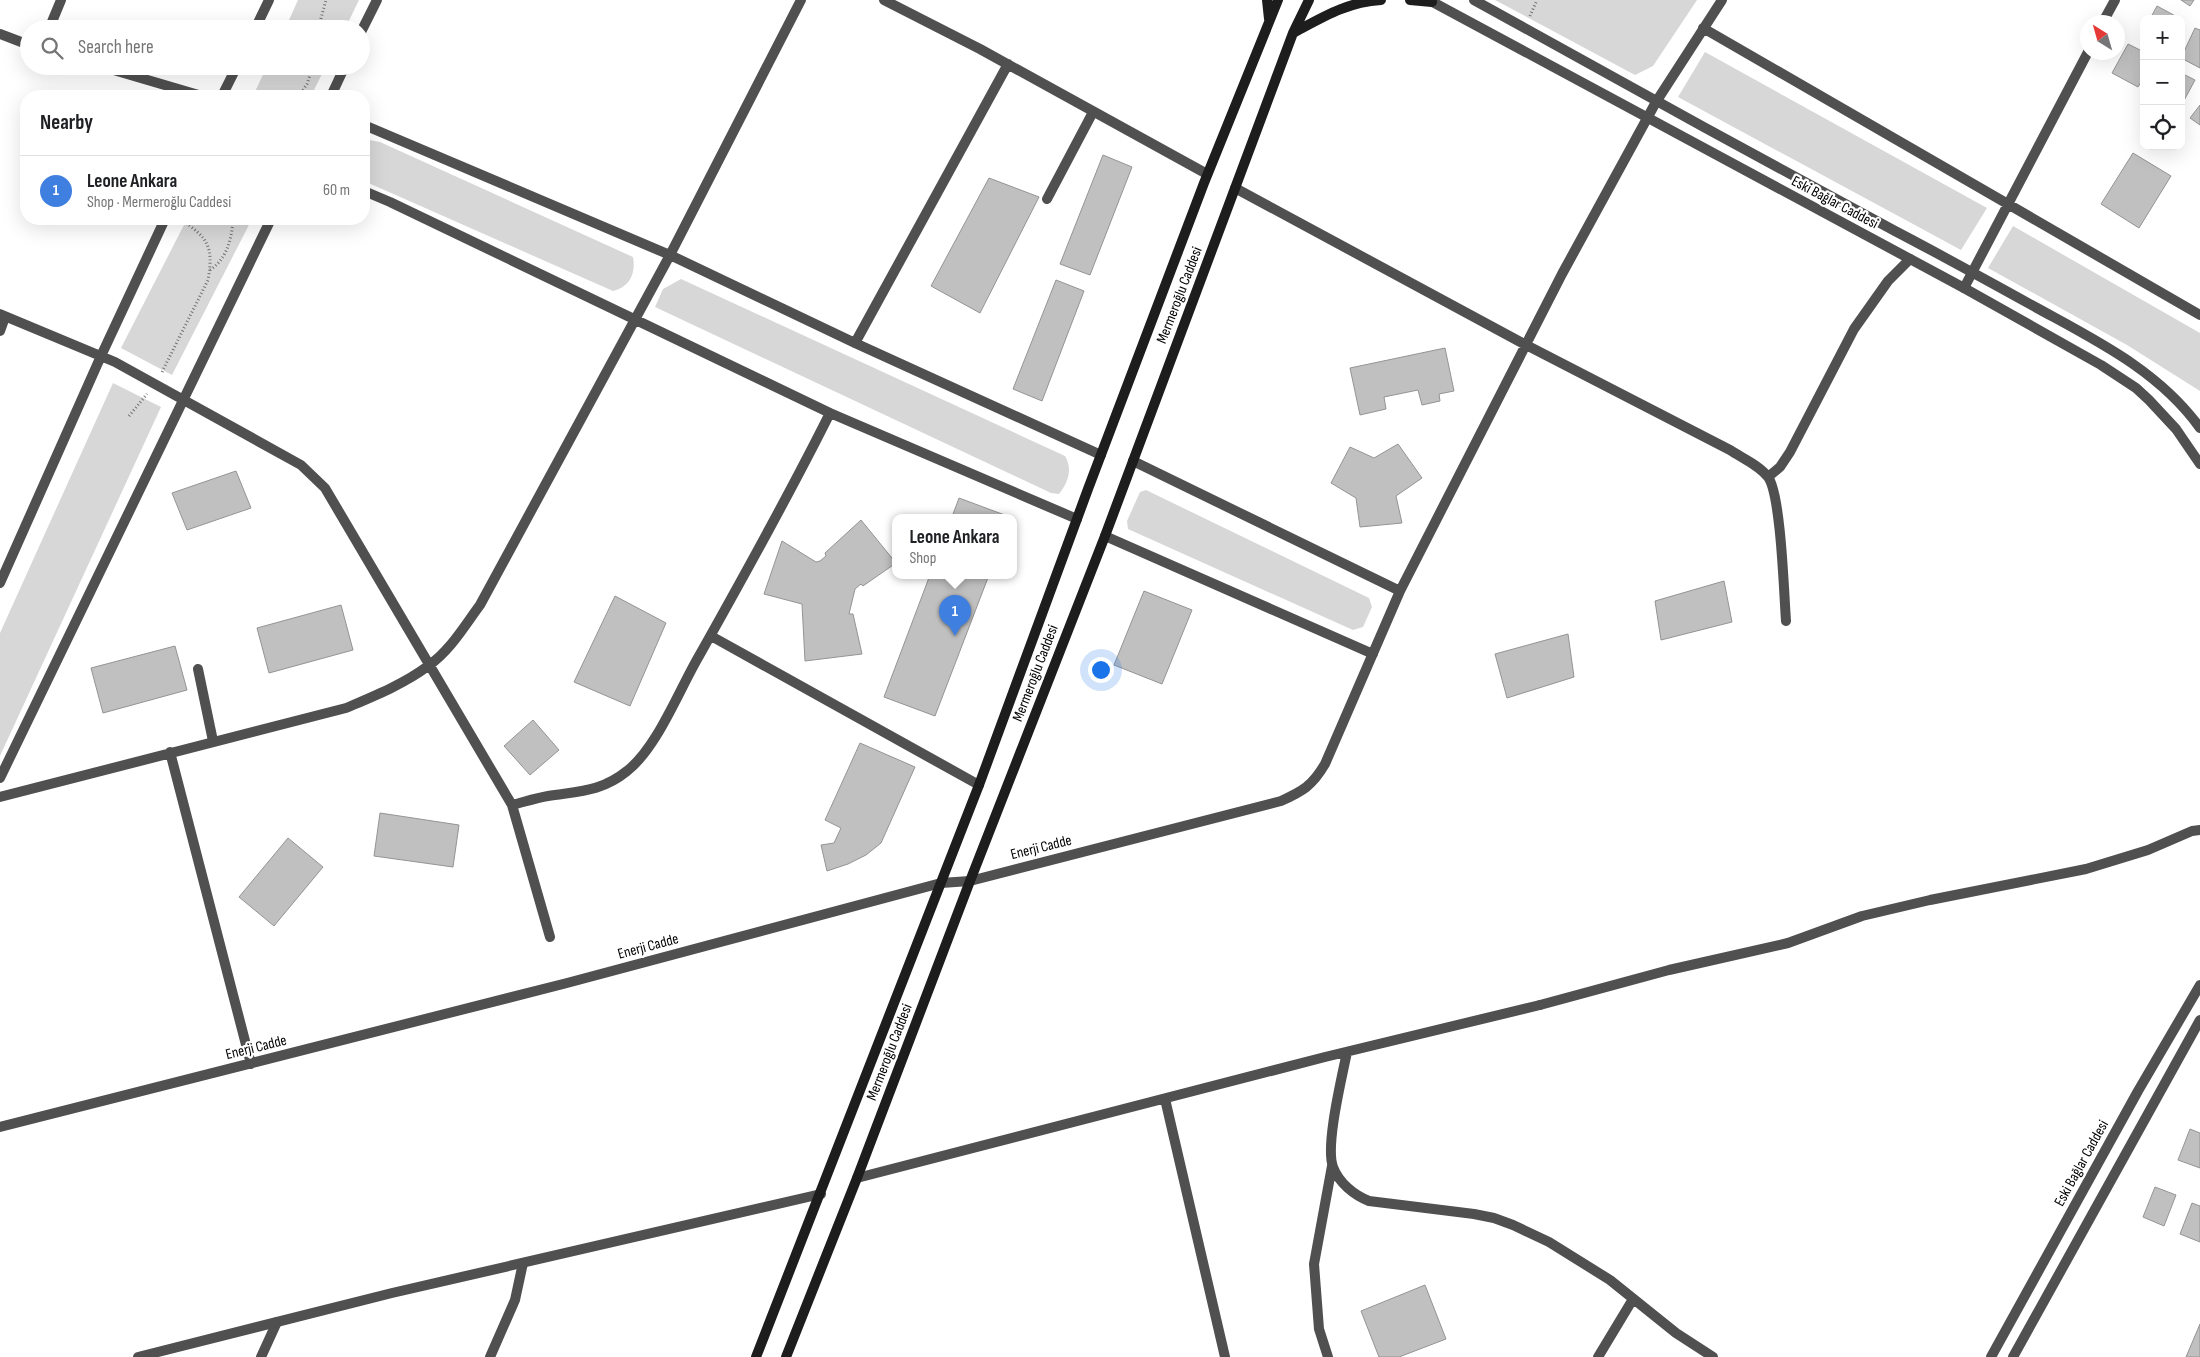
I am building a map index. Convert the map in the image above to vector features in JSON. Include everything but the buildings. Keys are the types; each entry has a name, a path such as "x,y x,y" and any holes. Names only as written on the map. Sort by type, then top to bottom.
{"main road":[{"path":"1267,0 1269,21"},
{"name":"Mermeroğlu Caddesi","path":"756,1357 979,785 1077,518 1207,174 1278,0"},
{"name":"Mermeroğlu Caddesi","path":"786,1357 1105,536 1293,34 1309,0"},
{"path":"1293,34 1328,14 1361,1 1381,0"},
{"path":"1410,0 1430,1"}],"street":[{"path":"53,20 61,0"},
{"path":"259,20 269,0"},
{"path":"367,20 376,0"},
{"path":"0,797 346,708 375,696 429,666 442,654 480,605 670,255 801,0"},
{"path":"884,0 1008,64 1207,174"},
{"name":"Eski Bağlar Caddesi","path":"1474,0 1656,102 1973,272 2111,349 2138,366 2163,387 2200,428"},
{"path":"1105,536 1373,654 1400,591 1526,346 1647,118 1722,0"},
{"path":"2107,15 2115,0"},
{"name":"Eski Bağlar Caddesi","path":"1430,1 1964,288 2101,365 2136,388 2176,429 2200,464"},
{"path":"1703,28 2200,315"},
{"path":"0,34 20,41"},
{"path":"1964,288 2084,60"},
{"path":"855,343 1008,64"},
{"path":"131,75 182,90"},
{"path":"225,90 232,75"},
{"path":"334,90 341,75"},
{"path":"1047,200 1093,112"},
{"path":"370,128 670,255 855,343 1101,455"},
{"path":"1235,188 1526,346 1730,450 1768,477 1778,514 1786,621"},
{"path":"370,194 830,413 1077,518"},
{"path":"0,583 101,356 162,225"},
{"path":"0,778 268,225"},
{"path":"1768,477 1780,467 1790,452 1854,329 1870,304 1910,259"},
{"path":"0,331 3,316 101,356 156,384 301,465 325,488 512,805 550,937"},
{"path":"512,805 549,796 579,793 610,783 640,759 658,732 711,636 830,413"},
{"path":"1133,461 1400,591"},
{"path":"711,636 979,785"},
{"name":"Enerji Cadde","path":"0,1127 567,983 941,883 970,881 1280,801 1303,791 1316,780 1325,764 1373,654"},
{"path":"198,669 213,742"},
{"path":"170,752 251,1064"},
{"path":"857,1178 1346,1052 1540,1005 1668,970 1788,943 1862,916 2086,868 2148,850 2192,831 2200,830"},
{"name":"Eski Bağlar Caddesi","path":"1992,1357 2138,1091 2200,985"},
{"path":"2013,1357 2197,1032 2200,1020"},
{"path":"1328,1357 1319,1329 1314,1264 1332,1166 1332,1141 1346,1052"},
{"path":"1165,1099 1226,1357"},
{"path":"1332,1166 1337,1176 1348,1188 1358,1196 1369,1201 1494,1218 1549,1242 1610,1280 1676,1333 1713,1357"},
{"path":"138,1357 392,1293 821,1194"},
{"path":"490,1357 515,1300 523,1263"},
{"path":"1598,1357 1633,1299"},
{"path":"261,1357 277,1322"}],"path":[{"path":"320,20 326,0"},
{"path":"304,90 308,84 310,75"},
{"path":"128,416 156,384 208,280 210,252 208,243 189,225"},
{"path":"209,271 216,266 224,254 232,233 233,225"}],"shaded area":[{"path":"298,0 359,0 349,20 289,20"},
{"path":"1495,0 1697,0 1653,66 1635,75"},
{"path":"1705,52 1987,208 1961,250 1678,97"},
{"path":"263,75 322,75 314,90 256,90"},
{"path":"370,140 380,142 633,257 634,268 628,283 613,291 370,184"},
{"path":"184,225 249,225 172,375 121,348"},
{"path":"2013,226 2200,333 2200,391 2127,345 1988,268"},
{"path":"681,279 1065,456 1069,471 1065,485 1059,494 1051,493 655,307 663,289"},
{"path":"113,383 161,407 0,756 0,633"},
{"path":"1146,490 1369,598 1372,607 1363,627 1353,630 1128,529 1127,521 1140,492"}],"place":[{"name":"Leone Ankara","path":"955,636"}]}
